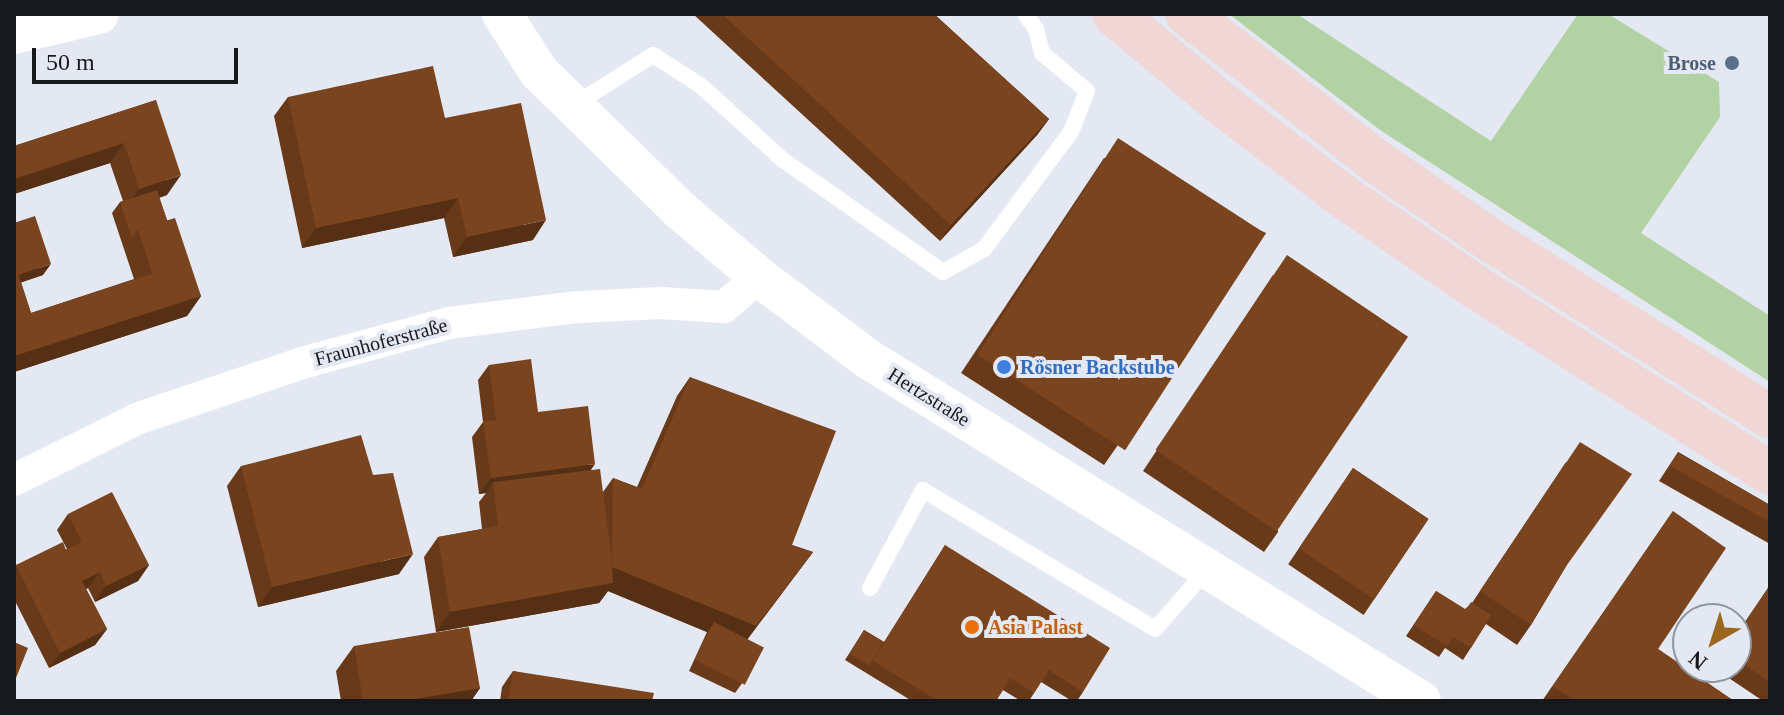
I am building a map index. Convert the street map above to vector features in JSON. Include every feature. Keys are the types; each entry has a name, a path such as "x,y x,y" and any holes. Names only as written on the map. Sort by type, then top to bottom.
{"highway":[{"path":"1114,14 1227,108 1347,199 1487,295 1770,473"},
{"path":"1187,14 1285,92 1442,207 1770,417"}],"street":[{"name":"Hertzstraße","path":"502,14 539,72 680,210 759,277 868,359 1421,701"},
{"path":"14,34 76,17"},
{"name":"Fraunhoferstraße","path":"14,480 139,418 302,363 449,323 578,307 661,303 724,307 759,277"}],"lane":[{"path":"574,106 653,55 700,85 783,160 943,272 984,249 1071,132 1087,91 1042,53 1036,29 1025,14"},
{"path":"870,588 923,490 1155,629 1208,569"}],"green space":[{"path":"1229,14 1297,14 1491,141 1578,14 1608,14 1719,82 1720,117 1641,233 1770,316 1770,382 1380,130"}],"building":[{"path":"722,14 934,14 1049,119 951,225"},
{"path":"433,66 445,118 521,103 546,220 467,237 458,198 316,228 288,97"},
{"path":"156,100 181,175 139,189 124,143 14,179 14,146"},
{"path":"1118,138 1266,234 1125,450 977,354"},
{"path":"157,190 167,220 138,229 132,238 120,202"},
{"path":"35,216 51,264 18,275 14,262 14,223"},
{"path":"175,218 201,296 14,356 14,262 31,313 152,274 138,229"},
{"path":"1287,255 1408,337 1277,531 1156,450"},
{"path":"531,359 538,412 588,406 595,464 491,478 483,421 496,420 489,365"},
{"path":"690,377 836,431 792,545 813,552 756,626 612,567 613,583 450,612 438,537 498,526 493,482 600,469 612,562 613,478 642,489"},
{"path":"361,435 373,475 393,473 413,554 272,587 241,466"},
{"path":"1580,442 1632,474 1567,565 1531,625 1480,591"},
{"path":"1678,452 1770,505 1770,522 1670,466"},
{"path":"1353,468 1428,519 1374,599 1299,548"},
{"path":"112,492 149,565 106,586 100,572 82,581 107,629 60,653 16,565 63,542 66,550 82,542 68,514"},
{"path":"1673,511 1726,548 1689,603 1672,603 1672,628 1658,649 1672,659 1672,683 1708,683 1734,701 1575,701 1553,686"},
{"path":"945,545 1110,648 1083,692 1049,670 1034,693 1010,678 996,701 938,701 873,661"},
{"path":"1770,585 1770,682 1752,670 1752,612"},
{"path":"1436,591 1466,610 1471,602 1491,615 1471,648 1453,637 1447,646 1414,625"},
{"path":"714,622 764,647 745,685 695,659"},
{"path":"469,627 480,688 415,701 363,701 354,646"},
{"path":"864,630 884,642 869,666 850,654"},
{"path":"14,642 28,648 14,683"},
{"path":"513,671 654,693 652,701 508,701"}],"place":[{"name":"Brose","path":"1732,63"},
{"name":"Rösner Backstube","path":"1004,367"},
{"name":"Asia Palast","path":"972,627"}]}
